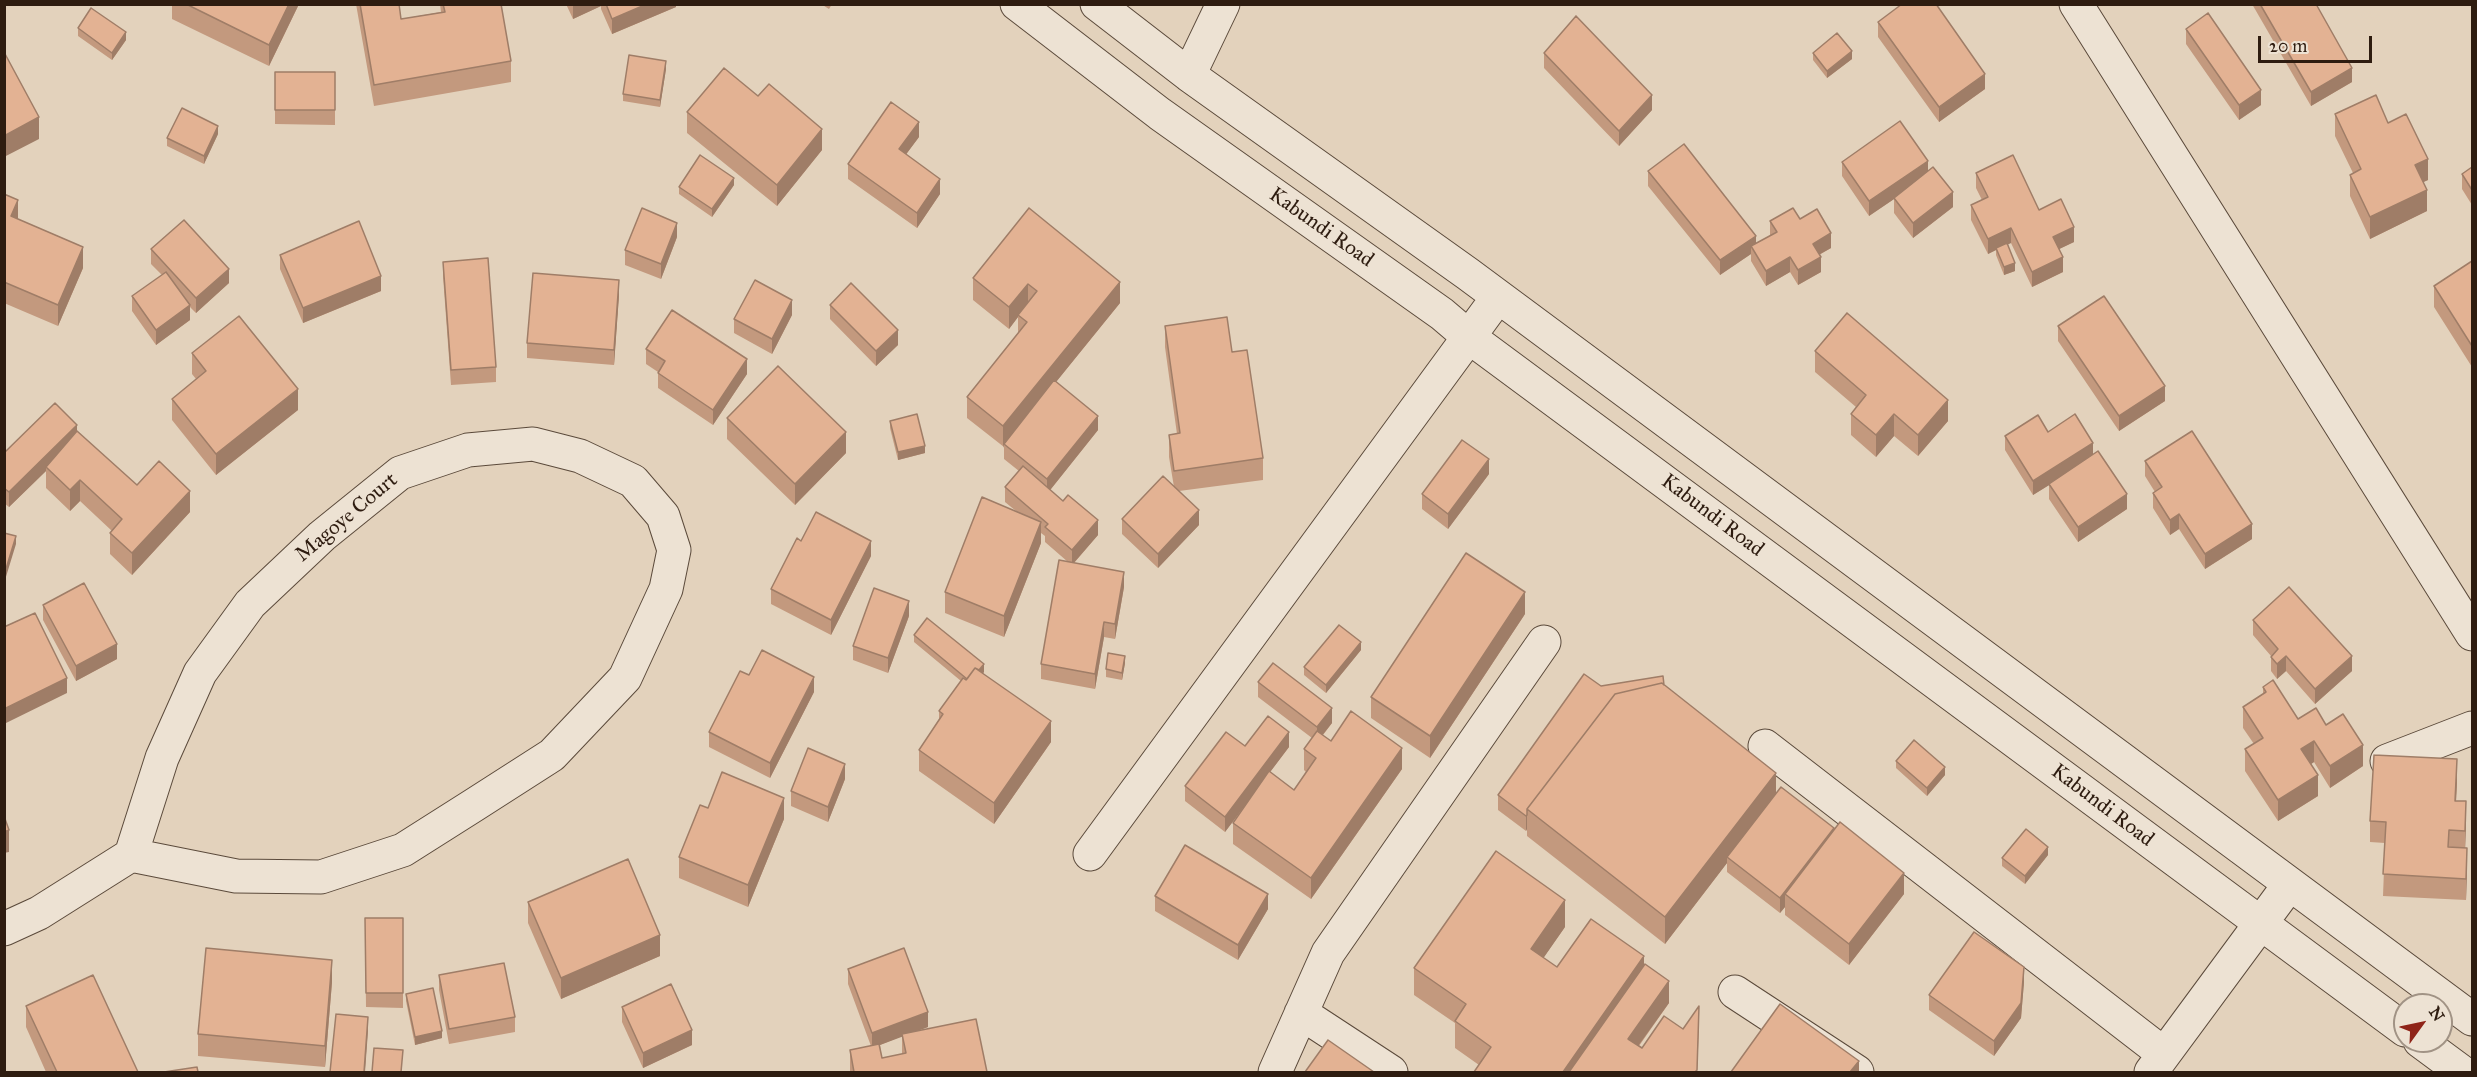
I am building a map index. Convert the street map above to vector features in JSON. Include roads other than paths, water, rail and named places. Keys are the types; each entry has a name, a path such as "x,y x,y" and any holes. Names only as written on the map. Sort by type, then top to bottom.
{"street":[{"name":"Kabundi Road","path":"1017,4 1160,114 1442,314 1469,337 2393,1021"},
{"path":"1097,4 1189,75 1468,274 2472,1019"},
{"path":"1189,75 1223,4"},
{"path":"2076,4 2472,634"},
{"path":"1090,854 1498,297"},
{"name":"Magoye Court","path":"533,444 580,456 633,482 663,516 674,550 666,589 625,678 552,755 474,805 403,850 321,877 236,876 131,855 162,758 200,673 250,604 321,536 400,473 468,450 533,444"},
{"path":"1275,1072 1328,953 1544,642"},
{"path":"2387,761 2472,728"},
{"path":"1765,746 2157,1063 2289,885"},
{"path":"4,929 39,913 131,855"},
{"path":"1735,992 1857,1072"},
{"path":"1301,1013 1391,1072"},
{"path":"2436,1053 2462,1072"}]}
